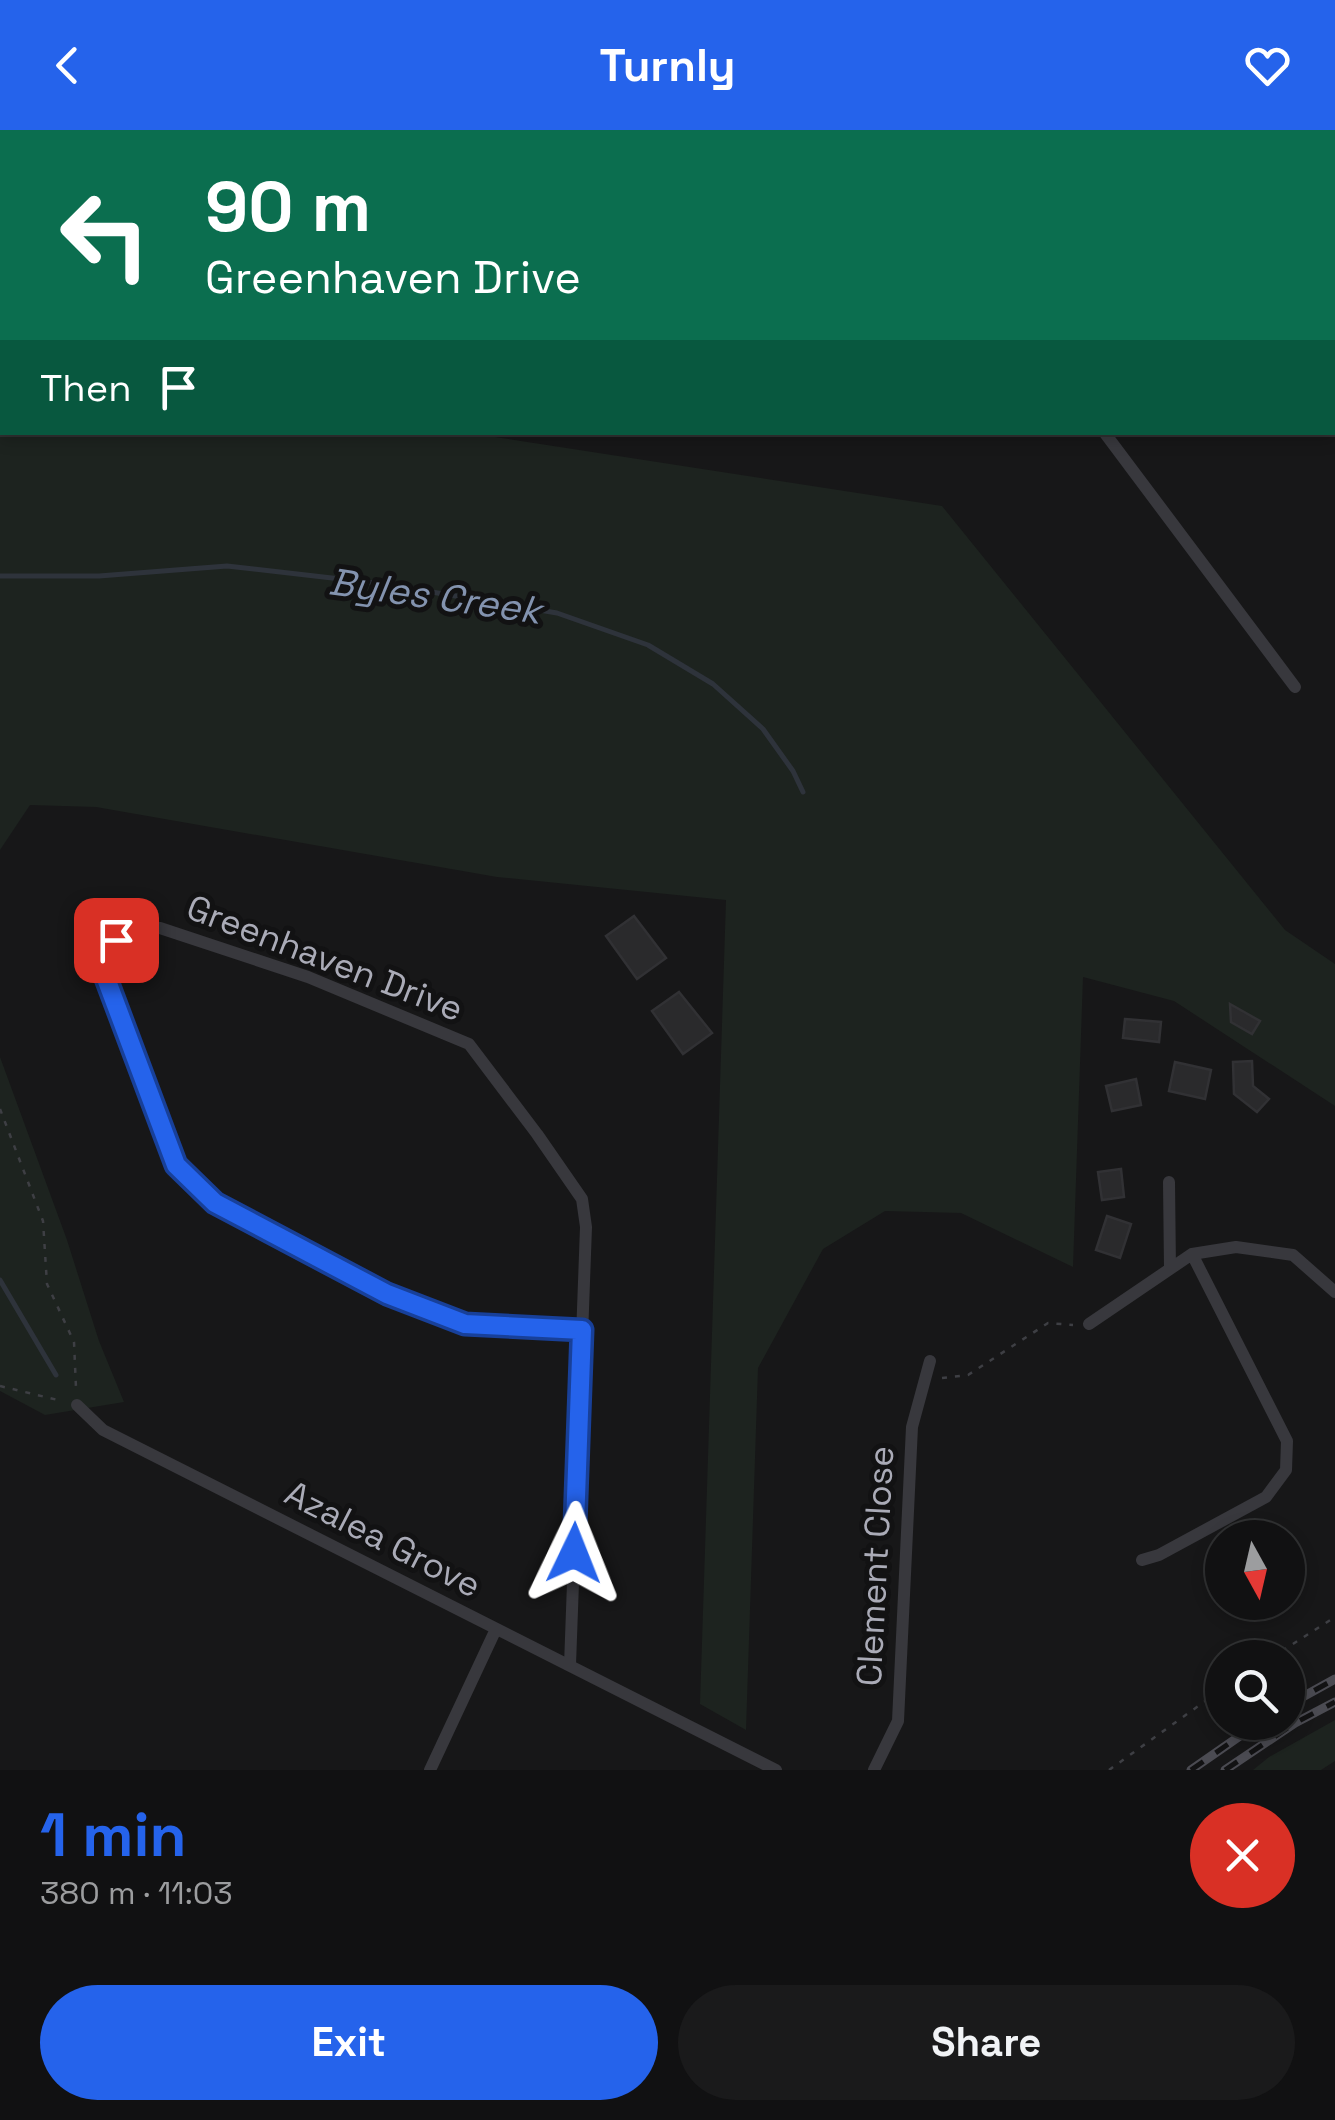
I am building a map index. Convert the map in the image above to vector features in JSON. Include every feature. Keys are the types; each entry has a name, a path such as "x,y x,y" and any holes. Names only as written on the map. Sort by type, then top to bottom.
{"street":[{"path":"1106,435 1295,687"},
{"name":"Greenhaven Drive","path":"570,1665 586,1227 582,1199 538,1134 468,1044 308,977 160,928 130,925 103,955 104,973 176,1165 215,1203 387,1294 465,1324 582,1330"},
{"path":"1169,1182 1170,1269"},
{"path":"1089,1324 1192,1254 1236,1247 1292,1255 1335,1292"},
{"path":"1142,1560 1160,1555 1266,1497 1286,1470 1287,1441 1192,1254"},
{"name":"Clement Close","path":"874,1770 898,1721 912,1427 930,1361"},
{"name":"Azalea Grove","path":"77,1405 103,1430 776,1770"},
{"path":"430,1770 496,1630"}],"path":[{"path":"0,1109 43,1221 47,1284 74,1342 77,1405 0,1386"},
{"path":"924,1380 968,1374 1048,1323 1089,1324"},
{"path":"1299,1640 1335,1617"},
{"path":"1109,1770 1205,1701"}],"shaded area":[{"path":"0,435 482,435 942,506 1285,930 1335,964 1335,1106 1174,1001 1083,977 1073,1267 961,1213 885,1211 823,1249 758,1368 746,1730 700,1704 726,900 497,877 96,807 30,805 0,850"},
{"path":"0,1057 124,1402 45,1415 0,1391"},
{"path":"1335,1720 1335,1761 1321,1770 1253,1770 1269,1757 1305,1740"}],"building":[{"path":"634,916 666,958 637,979 606,936"},
{"path":"679,992 712,1033 683,1054 652,1011"},
{"path":"1230,1004 1260,1021 1252,1034 1231,1022"},
{"path":"1125,1019 1161,1022 1159,1042 1123,1038"},
{"path":"1252,1061 1253,1086 1269,1099 1257,1112 1234,1094 1233,1062"},
{"path":"1175,1062 1211,1070 1205,1099 1169,1091"},
{"path":"1136,1079 1141,1105 1112,1111 1106,1086"},
{"path":"1121,1169 1124,1197 1102,1200 1098,1172"},
{"path":"1107,1216 1131,1224 1120,1258 1096,1250"}],"waterway":[{"name":"Byles Creek","path":"0,576 99,576 227,566 384,584 557,613 648,645 713,684 763,729 803,792"},
{"path":"0,1280 56,1375"}],"railway":[{"path":"1305,1696 1335,1679"},
{"path":"1225,1770 1295,1723 1335,1702"},
{"path":"1191,1770 1234,1740"}],"route":[{"path":"116,940 103,955 104,973 132,1053 176,1165 215,1203 387,1294 465,1324 582,1330 574,1553"}]}
